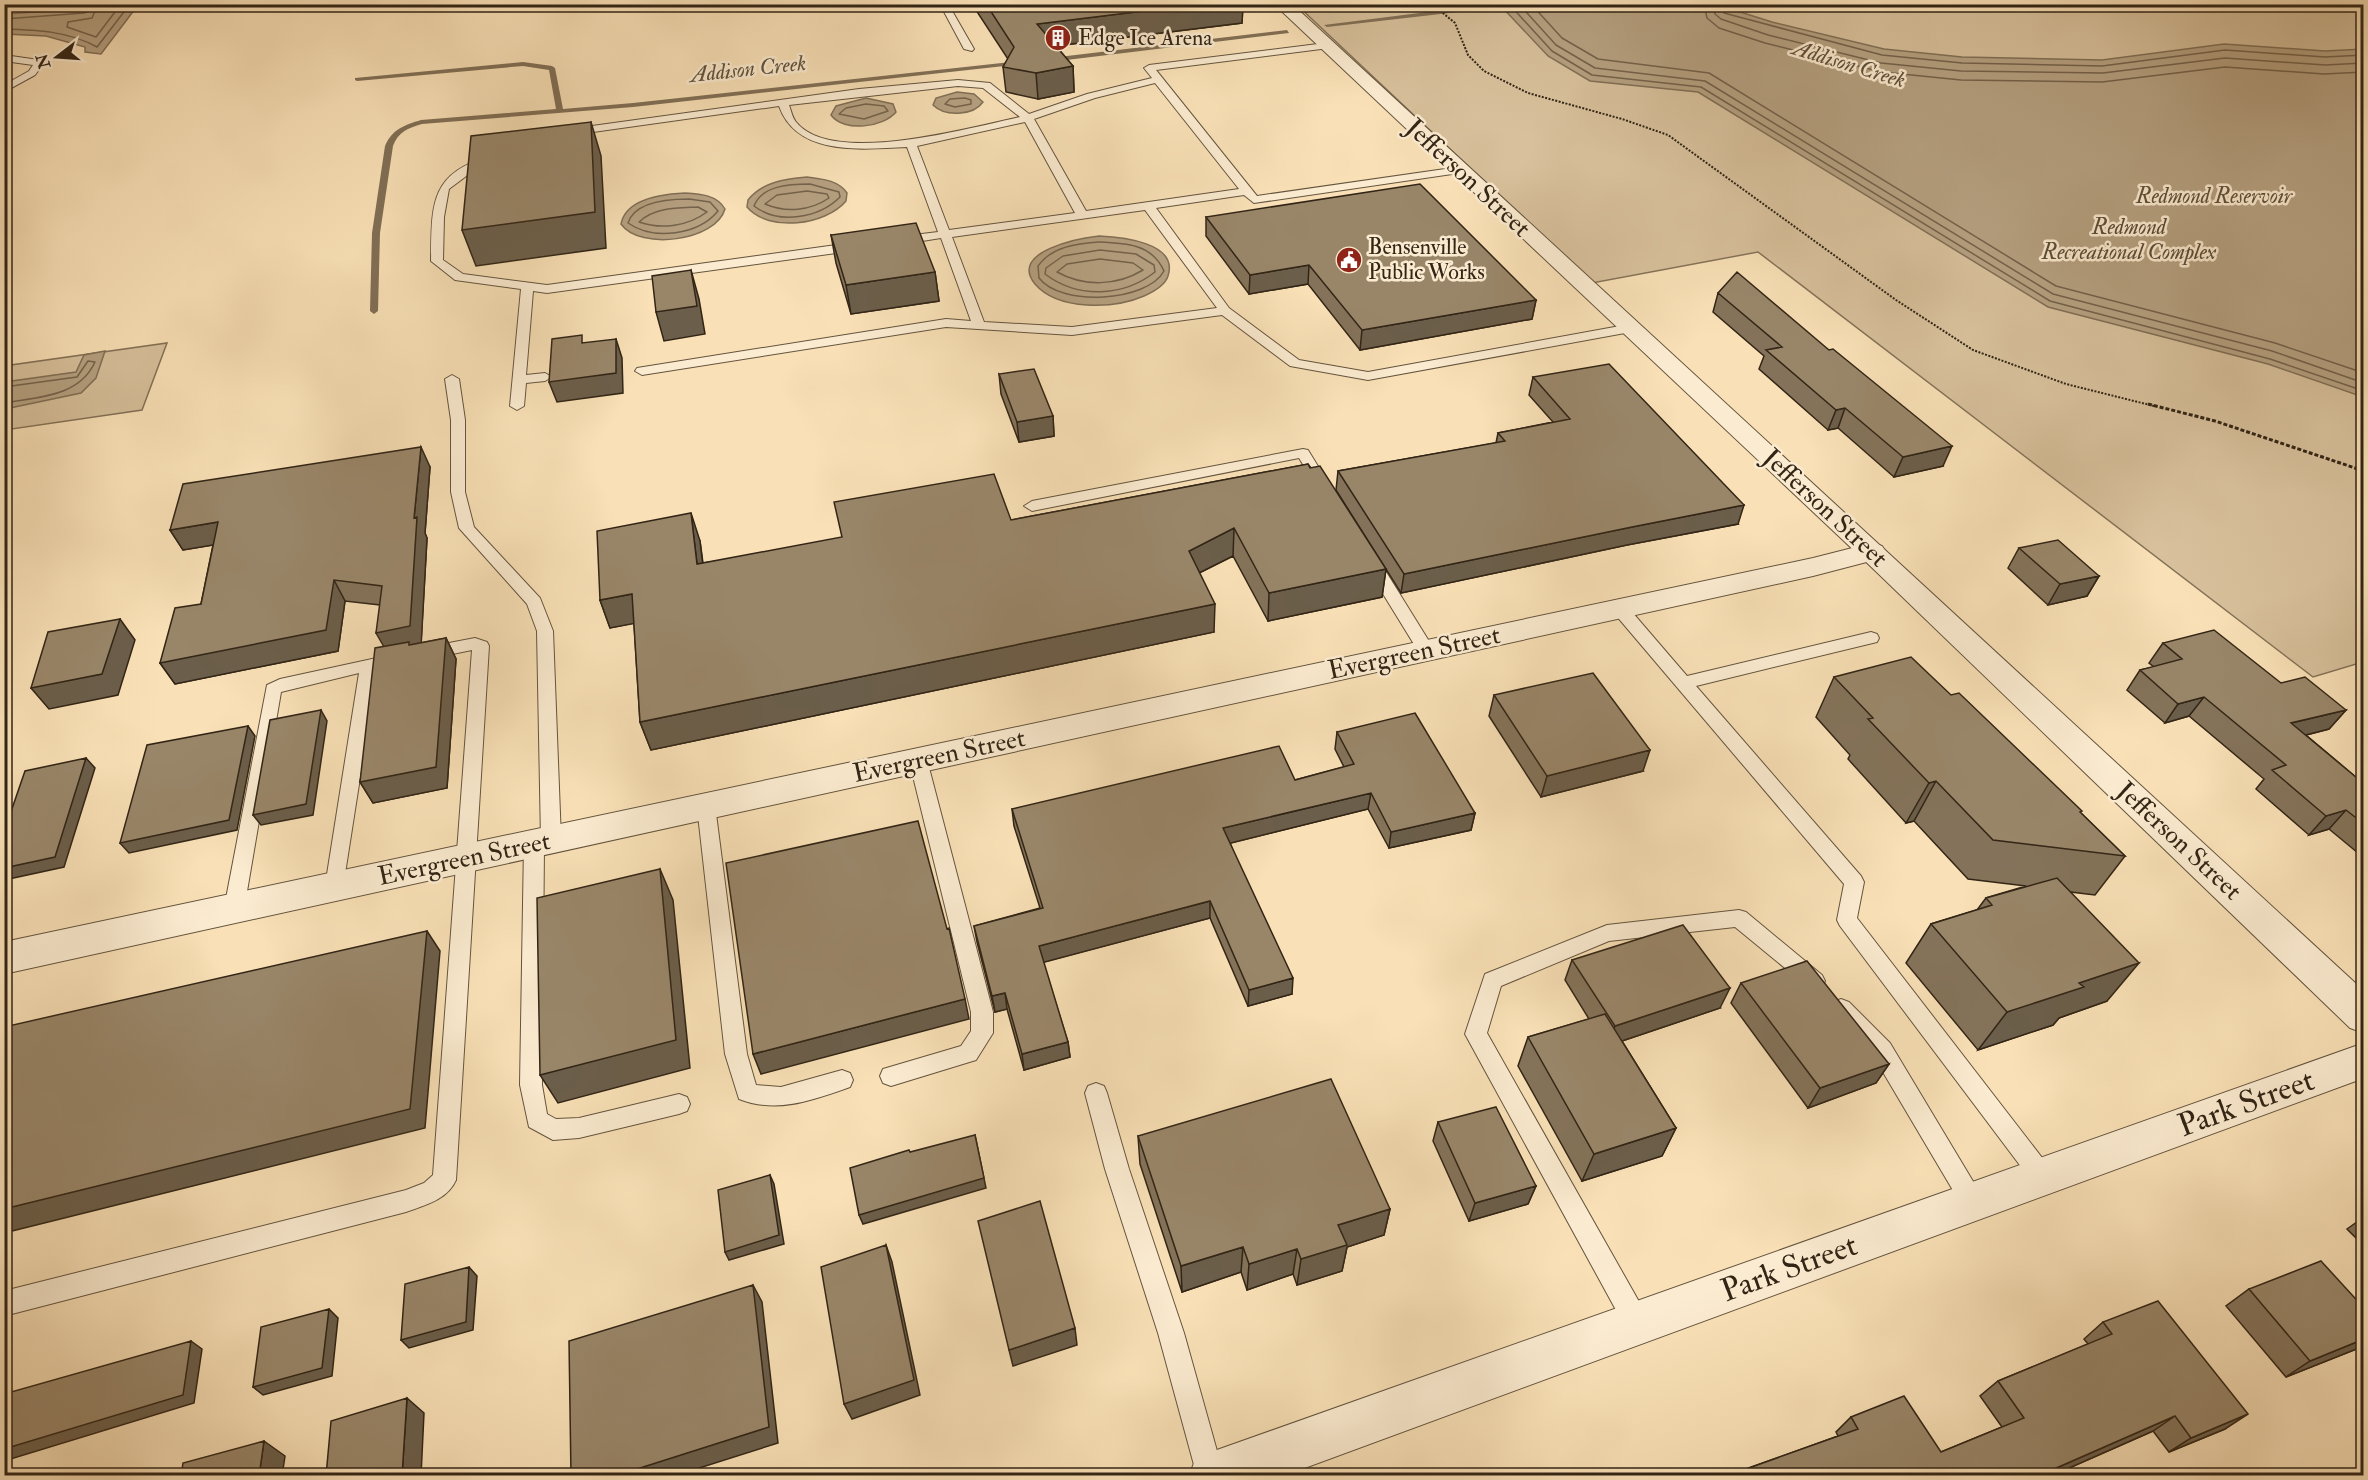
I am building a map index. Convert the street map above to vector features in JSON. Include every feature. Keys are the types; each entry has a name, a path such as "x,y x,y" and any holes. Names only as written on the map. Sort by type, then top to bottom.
{"street":[{"name":"Jefferson Street","path":"1281,4 1872,552 2364,1016"},
{"name":"Evergreen Street","path":"4,958 1620,609 1872,552"},
{"name":"Park Street","path":"1212,1476 2364,1060"}],"lane":[{"path":"951,4 946,8 969,49"},
{"path":"1326,46 1149,68 1254,200 1459,170"},
{"path":"4,58 39,63 32,73 4,89"},
{"path":"783,103 792,124 815,140 857,145 911,144 1028,118 1091,96 1158,79"},
{"path":"559,138 592,129 859,92 958,83 986,85 1028,118 1082,215"},
{"path":"911,144 943,235 979,325"},
{"path":"505,155 474,166 444,188 438,217 437,261 459,277 547,288 879,244 1247,191"},
{"path":"1148,206 1225,311 1295,363 1368,376 1631,328"},
{"path":"517,406 527,286"},
{"path":"642,371 946,323 1072,331 1225,311"},
{"path":"519,380 545,377"},
{"path":"452,379 458,420 458,492 467,528 534,602 545,631 542,842 531,1084 537,1119 553,1130 579,1128 679,1104"},
{"path":"1032,506 1303,453 1334,502"},
{"path":"1365,552 1426,650"},
{"path":"1620,609 1854,882 1847,920 2042,1176"},
{"path":"1683,683 1871,638"},
{"path":"4,1304 406,1201 432,1191 444,1180 481,646 475,644 369,665 280,685 273,689 234,909"},
{"path":"335,886 369,665"},
{"path":"891,1076 968,1053 982,1033 982,1012 963,946 918,760"},
{"path":"706,806 736,1054 747,1092 757,1098 773,1097 842,1080"},
{"path":"1637,1323 1476,1034 1492,980 1607,933 1739,918 1809,974 1882,1050 1972,1201"},
{"path":"1096,1093 1117,1168 1171,1333 1212,1476"}],"path":[{"path":"1432,4 1456,24 1470,60 1486,72 1542,98 1650,126 1668,135 1905,307 1973,350 2066,384 2225,424 2364,471"}],"green space":[{"name":"Redmond Recreational Complex","path":"1297,5 2363,5 2363,662 2313,677 1758,252 1592,283"},
{"path":"167,343 142,410 5,430 4,366"}],"water":[{"path":"138,5 101,54 85,52 85,47 46,36 5,34 5,14"},
{"name":"Redmond Reservoir","path":"1500,5 1718,5 1772,22 1884,49 1962,57 2102,60 2224,44 2325,51 2363,49 2363,397 2268,364 2048,307 1698,92 1590,81 1548,56"},
{"path":"957,92 974,94 983,102 973,110 959,113 944,112 933,105 936,98"},
{"path":"866,98 893,104 896,112 883,121 864,126 845,124 837,121 831,115 836,106"},
{"path":"807,177 839,185 847,193 846,201 825,216 797,223 769,220 757,215 747,207 748,200 767,185 782,180"},
{"path":"685,193 703,195 722,204 725,209 719,220 708,229 693,235 660,240 644,238 621,224 624,215 638,203 657,196"},
{"path":"1099,236 1133,240 1157,249 1165,256 1169,265 1168,276 1164,283 1144,296 1102,305 1072,303 1058,299 1045,293 1035,284 1029,273 1031,263 1039,255 1064,243"},
{"path":"105,351 96,378 81,393 5,409 5,382 76,372 84,355"}],"building":[{"path":"986,4 1201,4 1037,24 1073,66 1036,73 1003,67 1014,47"},
{"path":"591,122 595,212 462,230 471,136"},
{"name":"Bensenville Public Works","path":"1420,184 1536,300 1362,330 1309,265 1250,275 1206,217"},
{"path":"916,223 935,272 846,285 831,235"},
{"path":"691,270 697,306 656,312 652,276"},
{"path":"1737,272 1829,350 1833,349 1952,446 1903,457 1845,408 1836,410 1766,350 1782,347 1718,293"},
{"path":"582,335 582,343 616,339 616,373 549,382 552,339"},
{"path":"1609,364 1744,505 1404,574 1338,471 1505,441 1498,433 1570,419 1533,377"},
{"path":"1034,369 1053,416 1017,422 999,374"},
{"path":"421,447 414,518 417,517 410,626 376,633 382,586 334,580 326,630 160,663 175,608 201,604 218,522 170,530 183,484"},
{"path":"1308,464 1310,468 1320,466 1386,569 1269,593 1234,528 1189,551 1215,604 640,722 632,594 600,600 597,531 691,513 697,564 842,537 834,502 994,474 1011,520"},
{"path":"2058,540 2099,576 2060,584 2019,548"},
{"path":"120,619 102,674 31,688 48,632"},
{"path":"2214,630 2281,683 2305,677 2346,710 2291,723 2357,778 2364,776 2364,824 2346,810 2326,816 2272,770 2286,765 2204,697 2178,704 2140,670 2182,659 2163,643"},
{"path":"446,638 436,767 360,782 375,648"},
{"path":"1911,657 1951,695 1959,693 2082,811 2080,812 2125,856 1993,840 1936,781 1929,783 1868,719 1873,718 1834,677"},
{"path":"1593,673 1650,750 1547,776 1494,695"},
{"path":"321,710 306,804 253,815 270,720"},
{"path":"1415,713 1475,813 1391,832 1371,793 1223,828 1293,978 1249,990 1210,901 1039,946 1068,1042 1022,1054 1005,993 992,996 974,926 1043,908 1012,809 1279,746 1295,780 1354,764 1337,732"},
{"path":"248,726 229,820 120,843 147,745"},
{"path":"86,758 55,857 4,868 4,832 25,771"},
{"path":"918,821 947,929 949,928 965,999 753,1054 726,863"},
{"path":"660,869 676,1040 540,1075 537,898"},
{"path":"2057,878 2139,963 2079,983 2084,987 2007,1012 1931,924 1992,905 1986,898"},
{"path":"1683,925 1730,988 1615,1026 1572,960"},
{"path":"427,931 410,1109 4,1209 4,1027"},
{"path":"1807,961 1889,1064 1820,1088 1741,983"},
{"path":"1605,1014 1676,1128 1594,1154 1528,1037"},
{"path":"1331,1079 1390,1209 1338,1225 1347,1245 1301,1259 1297,1249 1249,1264 1243,1247 1181,1266 1138,1136"},
{"path":"1496,1107 1536,1186 1475,1203 1438,1122"},
{"path":"975,1135 984,1178 859,1215 850,1168 909,1150 910,1152"},
{"path":"770,1175 779,1235 725,1252 718,1190"},
{"path":"1040,1201 1075,1328 1009,1350 978,1221"},
{"path":"886,1245 914,1380 844,1404 821,1267"},
{"path":"2321,1261 2364,1308 2364,1339 2310,1361 2249,1289"},
{"path":"469,1267 466,1322 401,1340 405,1284"},
{"path":"753,1285 769,1427 615,1476 571,1476 569,1341"},
{"path":"2158,1301 2248,1414 2191,1438 2175,1416 2038,1476 1732,1476 1732,1474 1858,1429 1851,1417 1904,1396 1941,1452 2024,1418 1998,1381 2112,1334 2103,1322"},
{"path":"329,1309 322,1368 253,1387 261,1327"},
{"path":"191,1341 183,1395 4,1449 4,1394"},
{"path":"407,1398 402,1476 326,1476 331,1421"},
{"path":"264,1441 259,1476 181,1476 183,1463"}],"waterway":[{"name":"Addison Creek","path":"1327,25 1502,5 1517,8"},
{"name":"Addison Creek","path":"1050,60 1287,32"},
{"name":"Addison Creek","path":"374,311 376,233 389,146 397,133 410,126 421,122 633,105 1021,63"},
{"path":"357,79 523,64 552,68 560,110"}],"place":[{"name":"Edge Ice Arena","path":"1058,38"},
{"name":"Bensenville Public Works","path":"1349,260"}]}
